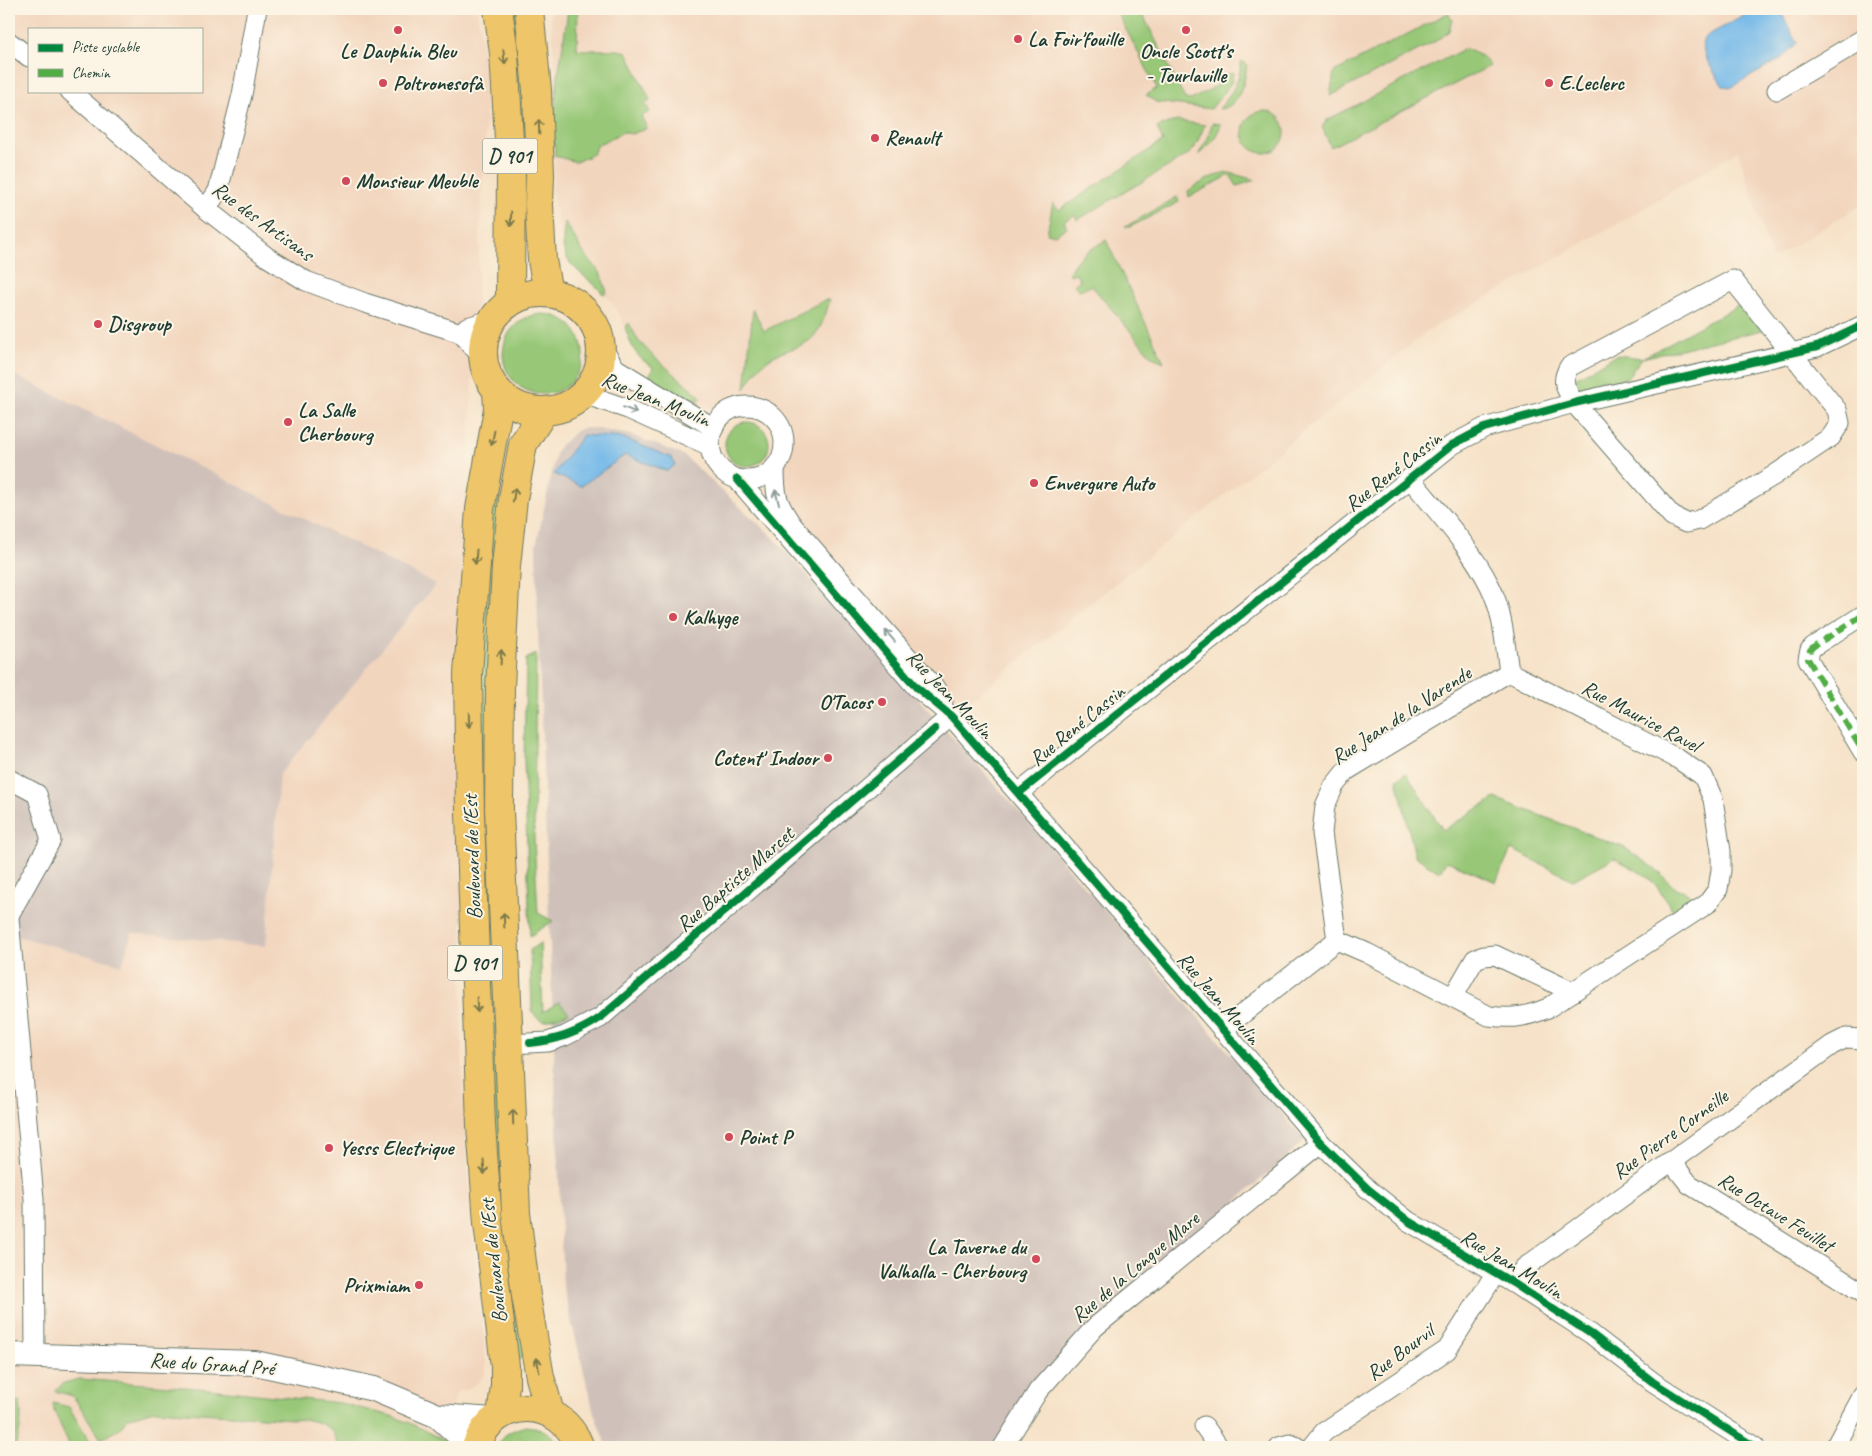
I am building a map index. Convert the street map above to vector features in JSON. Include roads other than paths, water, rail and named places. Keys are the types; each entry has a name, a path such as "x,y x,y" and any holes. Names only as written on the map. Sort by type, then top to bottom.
{"main road":[{"name":"D 901","path":"498,9 504,53 512,174 510,295 500,312"},
{"name":"D 901","path":"528,9 537,90 542,260 548,293"},
{"path":"548,293 567,298 583,310 594,325 600,344 600,362 594,379 584,394 572,403 559,409 544,411 526,409 510,402 497,390 486,369 483,358 485,338 500,312 527,295 548,293"},
{"name":"Boulevard de l'Est","path":"497,390 498,409 480,509 468,674 470,814 481,1125 488,1223 505,1366 505,1386 497,1418"},
{"name":"Boulevard de l'Est","path":"544,411 523,444 513,499 506,566 500,688 499,810 516,1213 521,1262 540,1377 550,1413"},
{"path":"474,1447 485,1428 497,1418 512,1410 525,1408 538,1408 563,1421 573,1432 580,1447"}],"street":[{"path":"206,209 218,191 242,95 257,9"},
{"path":"1777,90 1863,39"},
{"path":"9,42 28,56"},
{"name":"Rue des Artisans","path":"71,92 206,209 267,256 306,281 390,311 461,333"},
{"path":"1733,280 1792,353 1837,410 1840,423 1830,437 1773,476 1699,520 1686,523 1672,516 1574,403 1564,385 1564,376 1569,367 1733,280"},
{"path":"483,358 461,333 467,327 500,312"},
{"name":"Rue René Cassin","path":"1019,793 1452,445 1484,428 1574,403 1817,347 1863,325"},
{"name":"Rue Jean Moulin","path":"600,344 615,368 712,437"},
{"name":"Rue Jean Moulin","path":"584,394 712,437"},
{"name":"Rue Jean Moulin","path":"951,716 935,688 793,526 780,508 775,490 775,468 783,452 784,440 781,428 775,419 758,408 738,408 725,414 712,437 716,463 729,476 737,479 916,687 951,716 1321,1143 1392,1210 1495,1274 1513,1283 1591,1334 1653,1382 1756,1447"},
{"path":"737,479 759,479 775,468"},
{"path":"1410,478 1468,550 1490,586 1498,609 1509,672"},
{"path":"1863,615 1814,646 1810,650 1808,659 1863,752"},
{"name":"Rue Jean de la Varende","path":"1337,940 1322,833 1325,806 1334,786 1346,772 1509,672"},
{"name":"Rue Maurice Ravel","path":"1337,940 1367,953 1489,1016 1508,1019 1529,1016 1548,1008 1707,904 1718,889 1721,851 1713,799 1703,776 1678,759 1509,672"},
{"name":"Rue Baptiste Marcet","path":"510,1044 548,1042 565,1036 600,1018 951,716"},
{"path":"9,779 37,794 51,840 9,916 34,1199 35,1356"},
{"path":"1222,1030 1337,940"},
{"path":"1453,998 1475,959 1495,955 1573,992"},
{"name":"Rue Pierre Corneille","path":"1513,1283 1524,1268 1837,1042 1846,1038 1863,1039"},
{"name":"Rue de la Longue Mare","path":"1003,1447 1038,1391 1095,1327 1321,1143"},
{"name":"Rue Octave Feuillet","path":"1671,1161 1689,1184 1863,1293"},
{"name":"Rue Bourvil","path":"1312,1447 1324,1432 1447,1350 1495,1274"},
{"name":"Rue du Grand Pré","path":"9,1355 255,1363 374,1389 438,1416 474,1447"},
{"path":"1835,1447 1863,1395"},
{"name":"Rue du Grand Pré","path":"438,1416 497,1418"},
{"path":"1204,1426 1218,1447"},
{"path":"1279,1447 1290,1444 1297,1447"}],"water":[{"path":"1757,9 1780,10 1797,43 1781,59 1732,87 1723,86 1706,58 1702,46 1703,40 1708,35"},
{"path":"583,435 624,438 672,458 675,465 667,471 625,455 581,486 554,474"}],"place":[{"name":"Le Dauphin Bleu","path":"398,30"},
{"name":"Oncle Scott's - Tourlaville","path":"1186,30"},
{"name":"La Foir'fouille","path":"1018,39"},
{"name":"Poltronesofà","path":"383,83"},
{"name":"E.Leclerc","path":"1549,83"},
{"name":"Renault","path":"875,138"},
{"name":"Monsieur Meuble","path":"346,181"},
{"name":"Disgroup","path":"98,324"},
{"name":"La Salle Cherbourg","path":"288,422"},
{"name":"Envergure Auto","path":"1034,483"},
{"name":"Kalhyge","path":"673,617"},
{"name":"O'Tacos","path":"882,702"},
{"name":"Cotent' Indoor","path":"828,758"},
{"name":"Point P","path":"729,1137"},
{"name":"Yesss Electrique","path":"329,1148"},
{"name":"La Taverne du Valhalla - Cherbourg","path":"1036,1259"},
{"name":"Prixmiam","path":"419,1285"}]}
